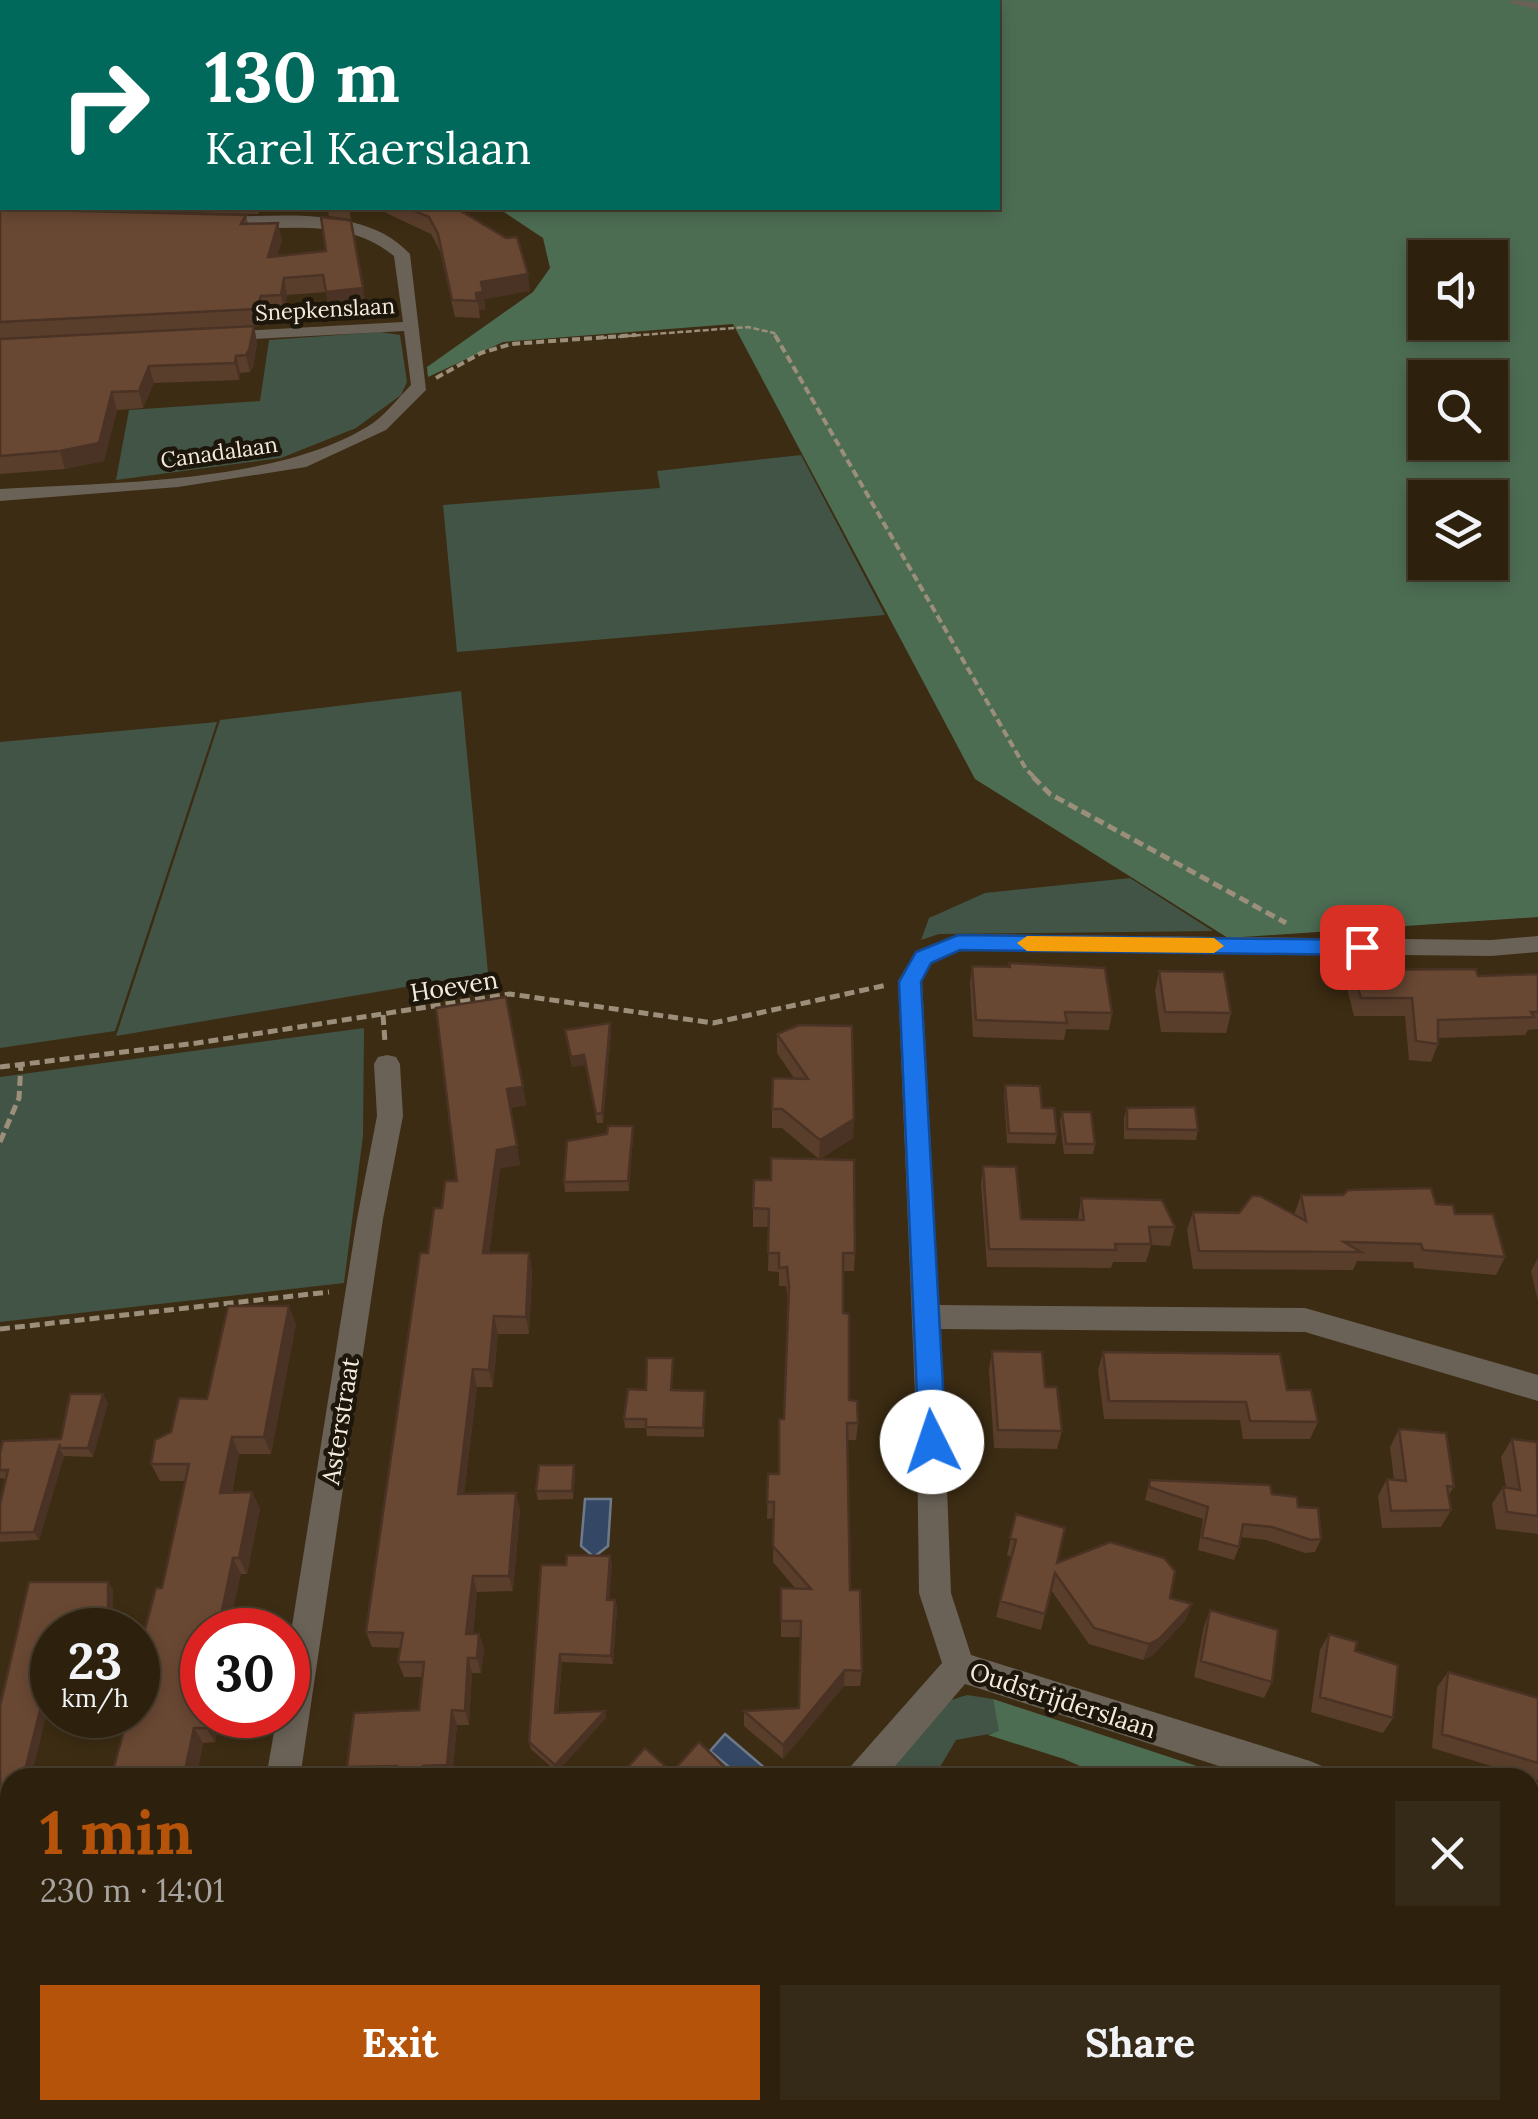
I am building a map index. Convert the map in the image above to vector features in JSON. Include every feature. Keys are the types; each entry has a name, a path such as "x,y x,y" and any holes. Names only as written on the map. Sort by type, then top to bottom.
{"street":[{"path":"1515,0 1538,6"},
{"path":"202,222 334,225 389,238 402,254 420,386"},
{"name":"Snepkenslaan","path":"199,338 413,326"},
{"name":"Canadalaan","path":"0,495 178,482 300,463 380,426 420,386"},
{"path":"910,982 924,957 958,942 1330,947 1538,944"},
{"name":"Oudstrijderslaan","path":"910,982 932,1442 935,1594 959,1667 1278,1768"},
{"name":"Asterstraat","path":"285,1768 370,1219 390,1116 387,1064"},
{"path":"924,1317 1305,1320 1538,1388"},
{"path":"872,1768 959,1667"}],"path":[{"path":"420,386 480,353 511,344 748,327 774,333 1026,768 1050,794 1330,947"},
{"name":"Hoeven","path":"0,1066 198,1042 510,994 712,1023 910,982"},
{"path":"0,1142 19,1098 21,1064"},
{"path":"0,1329 362,1288"}],"green space":[{"path":"1000,0 1538,0 1538,917 1228,938 975,779 733,324 503,342 428,377 427,367 533,292 550,268 543,238 501,210 1000,210"},
{"path":"380,332 400,335 407,382 401,395 356,428 281,458 116,480 129,410 260,401 269,340"},
{"path":"801,455 885,615 457,652 443,505 660,488 657,471"},
{"path":"461,691 488,973 116,1036 220,720"},
{"path":"217,722 115,1031 0,1048 0,742"},
{"path":"1130,878 1213,931 939,934 921,940 929,918 985,893"},
{"path":"364,1028 363,1136 344,1283 0,1322 0,1077"},
{"path":"967,1695 993,1699 1000,1732 956,1740 939,1768 891,1768 951,1700"},
{"path":"993,1699 1203,1768 1084,1768 988,1735 999,1731"}],"water":[{"path":"585,1499 611,1499 608,1546 594,1557 581,1546"},
{"path":"725,1734 765,1768 730,1768 710,1751"}],"building":[{"path":"0,210 246,215 241,224 278,223 268,257 326,251 321,217 351,221 363,288 326,292 323,275 284,278 281,295 261,296 257,309 0,322"},
{"path":"412,210 459,210 506,238 517,237 528,274 481,282 483,292 476,293 477,301 452,300 438,234 429,217"},
{"path":"254,326 249,350 246,355 236,356 235,363 149,366 139,391 112,392 99,443 0,456 0,339"},
{"path":"1009,963 1105,968 1112,1013 1065,1012 1067,1023 976,1020 972,966 1010,967"},
{"path":"1476,969 1478,976 1538,974 1538,1012 1531,1012 1534,1017 1438,1020 1438,1044 1416,1041 1412,998 1361,998 1353,970"},
{"path":"1159,971 1224,972 1231,1013 1165,1012"},
{"path":"506,997 523,1087 507,1089 517,1146 497,1150 483,1253 529,1253 526,1317 494,1316 489,1370 473,1369 458,1494 516,1493 509,1576 473,1576 466,1634 479,1634 477,1658 468,1658 465,1711 452,1710 447,1765 347,1767 354,1713 419,1710 424,1662 398,1662 403,1633 366,1632 420,1253 428,1253 434,1208 442,1208 445,1181 457,1181 436,1008"},
{"path":"610,1023 602,1113 596,1114 584,1055 571,1057 565,1030"},
{"path":"799,1025 852,1026 854,1119 820,1140 782,1109 772,1109 773,1078 808,1079 777,1034"},
{"path":"1005,1085 1040,1086 1042,1108 1054,1108 1057,1134 1009,1133"},
{"path":"1195,1107 1198,1130 1127,1129 1127,1108"},
{"path":"1062,1112 1091,1112 1095,1144 1066,1144"},
{"path":"608,1126 633,1126 628,1181 564,1182 567,1141 607,1134"},
{"path":"771,1158 854,1160 855,1253 843,1253 843,1313 849,1314 849,1400 857,1401 858,1423 847,1423 850,1590 860,1590 862,1671 845,1670 783,1745 744,1711 799,1708 801,1621 781,1621 781,1588 811,1589 773,1546 774,1502 767,1502 768,1474 779,1474 789,1286 787,1267 779,1268 779,1253 768,1253 769,1209 753,1208 754,1180 771,1180"},
{"path":"983,1166 1016,1167 1021,1219 1084,1220 1081,1198 1162,1200 1175,1227 1149,1227 1151,1244 1115,1244 1116,1250 989,1249"},
{"path":"1431,1188 1436,1204 1453,1205 1455,1214 1493,1214 1505,1257 1423,1250 1421,1244 1344,1242 1361,1252 1199,1251 1193,1212 1239,1213 1252,1196 1260,1196 1306,1221 1301,1195"},
{"path":"228,1306 289,1306 264,1437 232,1437 220,1493 252,1492 239,1558 233,1558 223,1608 180,1608 180,1738 192,1738 185,1768 114,1768 122,1738 160,1738 160,1608 151,1608 156,1588 162,1588 189,1464 151,1464 155,1440 171,1432 179,1398 207,1399"},
{"path":"992,1351 1042,1352 1045,1387 1057,1387 1062,1431 998,1430"},
{"path":"1103,1352 1280,1354 1287,1390 1311,1390 1318,1422 1250,1421 1246,1402 1109,1401"},
{"path":"647,1358 673,1358 671,1390 705,1391 703,1428 646,1427 646,1419 624,1419 628,1389 646,1390"},
{"path":"70,1394 103,1394 88,1448 59,1448 60,1444 34,1532 0,1533 0,1504 8,1470 0,1470 3,1441 61,1439"},
{"path":"1399,1429 1446,1433 1454,1487 1447,1486 1451,1510 1391,1511 1387,1479 1406,1481"},
{"path":"1512,1439 1537,1442 1538,1516 1507,1512 1503,1487 1520,1490"},
{"path":"539,1465 574,1465 572,1491 536,1491"},
{"path":"1150,1480 1270,1485 1272,1494 1297,1497 1298,1507 1318,1508 1321,1539 1243,1524 1239,1547 1202,1537 1208,1507 1149,1487"},
{"path":"1016,1514 1065,1528 1057,1563 1110,1542 1164,1558 1175,1571 1170,1598 1192,1604 1159,1639 1149,1644 1094,1628 1055,1573 1045,1614 1000,1601 1016,1540 1010,1538"},
{"path":"567,1555 610,1556 607,1600 615,1600 611,1656 560,1654 555,1713 605,1711 555,1765 529,1742 541,1565 566,1565"},
{"path":"29,1582 108,1582 105,1608 30,1608 30,1738 33,1738 26,1768 0,1768 0,1706"},
{"path":"1210,1610 1278,1630 1272,1682 1201,1661"},
{"path":"1329,1634 1357,1642 1355,1651 1398,1665 1393,1718 1320,1697"},
{"path":"1448,1672 1538,1698 1538,1763 1442,1734"},
{"path":"699,1742 726,1768 676,1768"},
{"path":"645,1748 668,1768 627,1768"}],"slow traffic":[{"path":"1027,943 1214,946"}],"route":[{"path":"932,1442 910,982 924,957 958,942 1362,947"}]}
